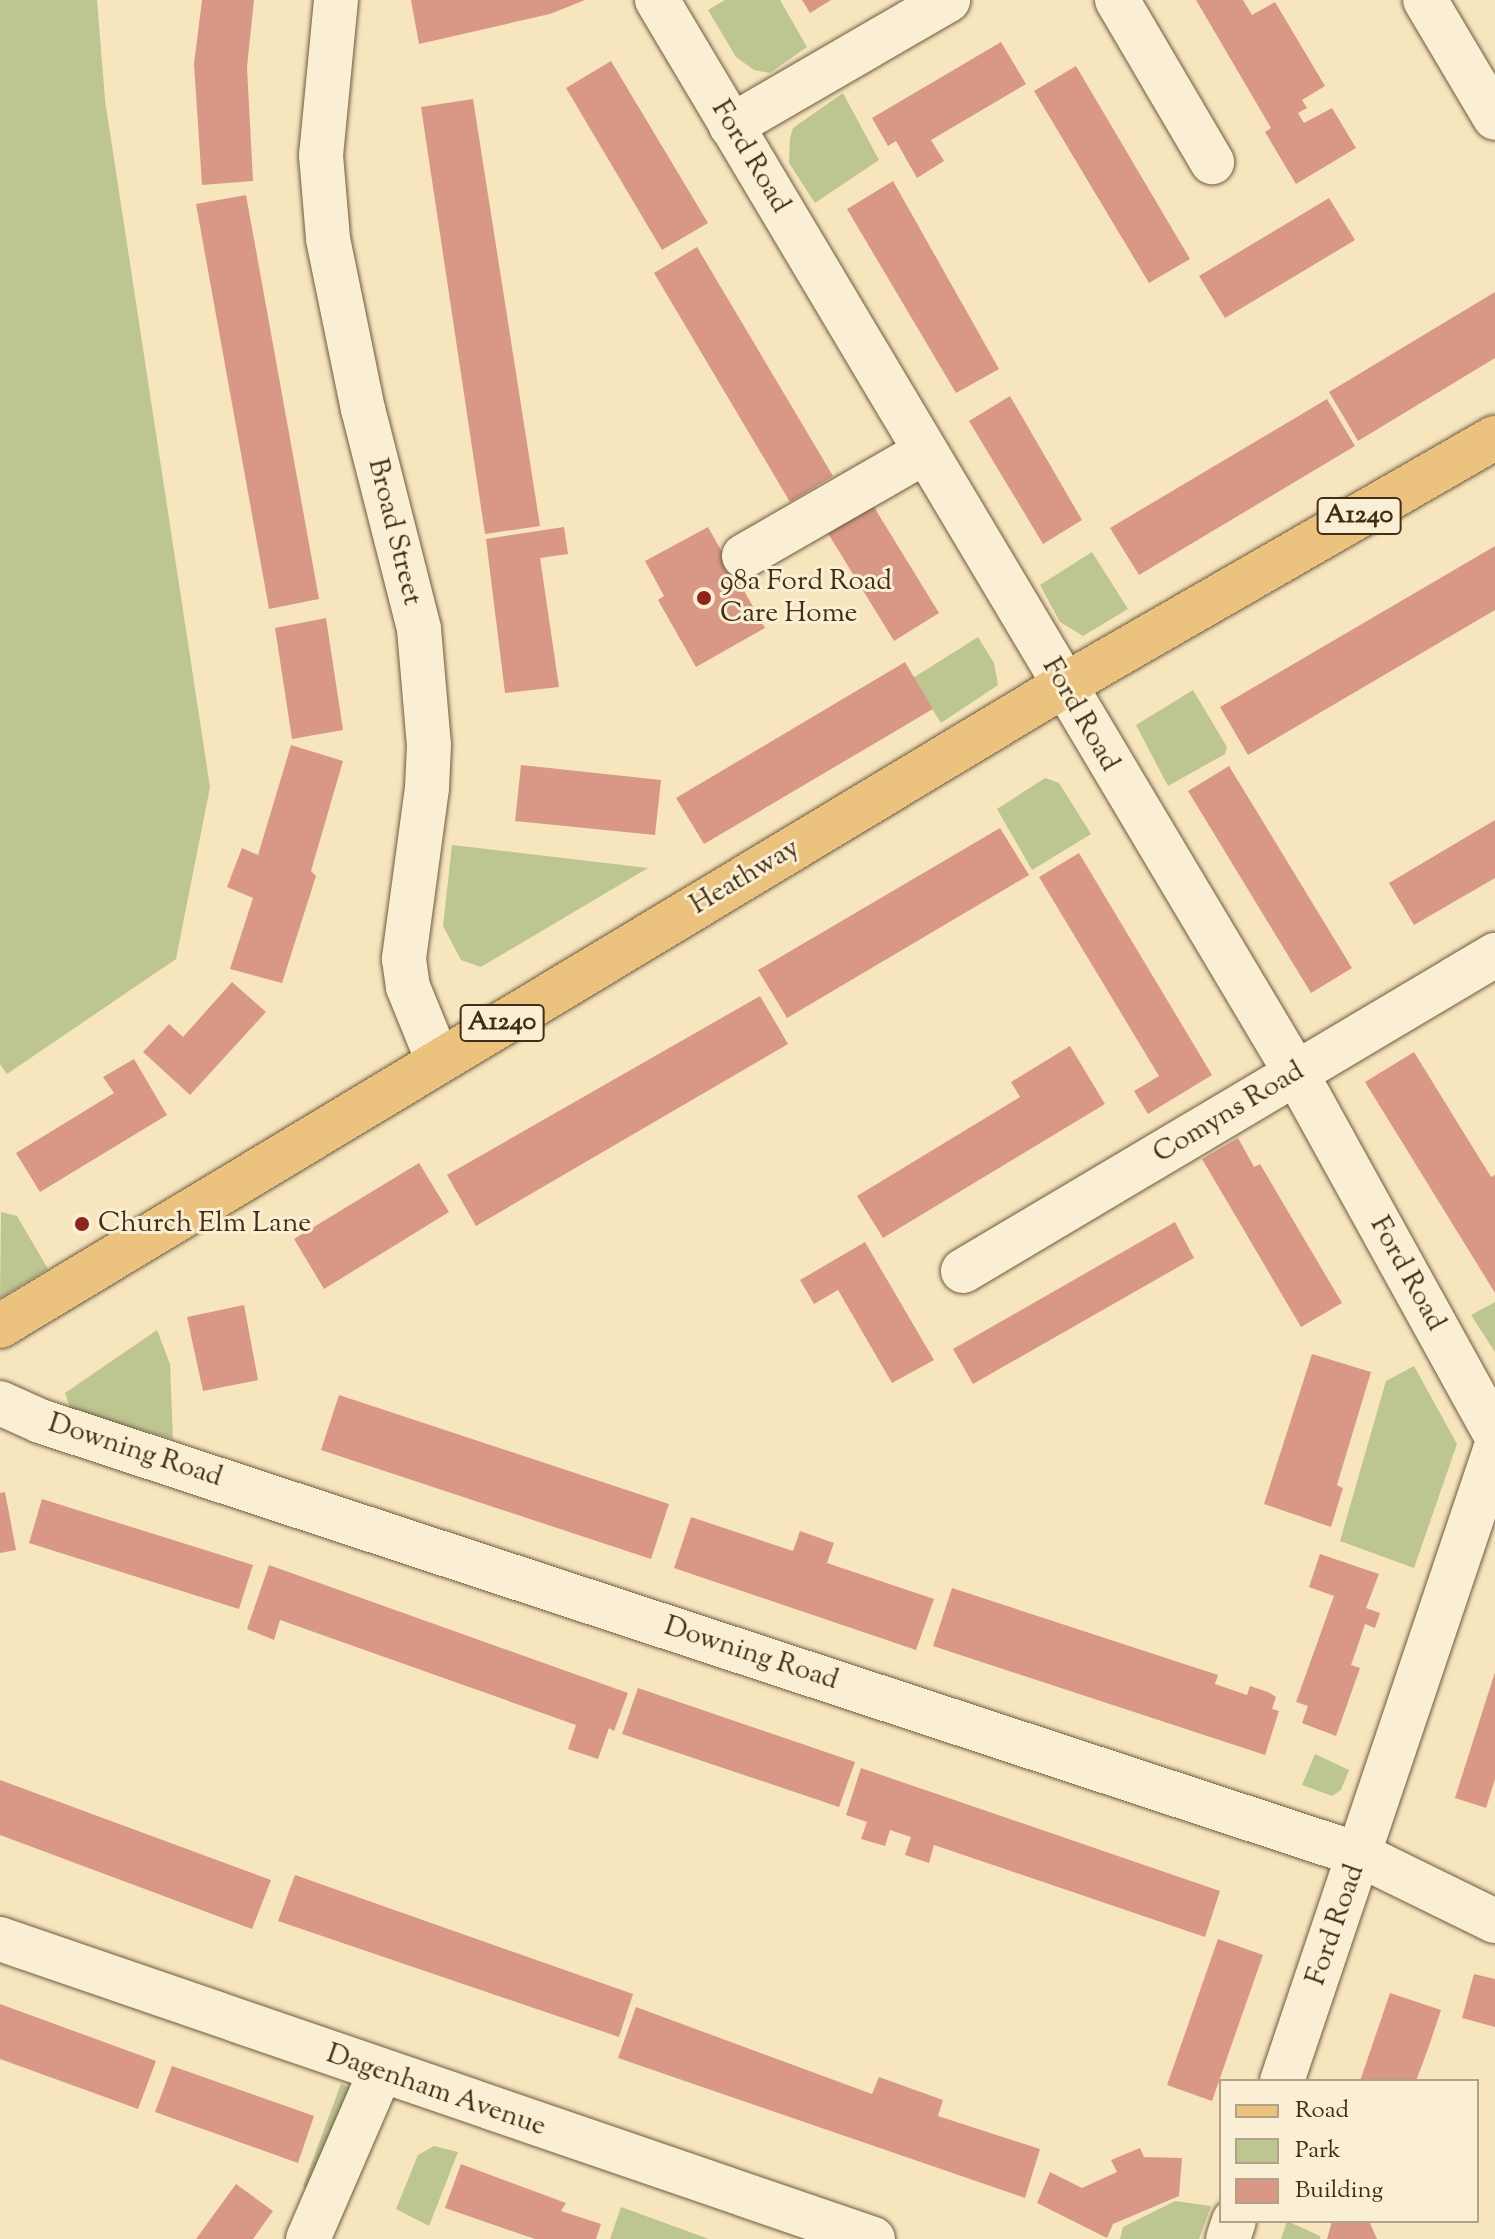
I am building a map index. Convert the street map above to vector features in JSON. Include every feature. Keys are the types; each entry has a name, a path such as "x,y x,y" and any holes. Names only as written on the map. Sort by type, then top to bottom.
{"main road":[{"name":"Heathway","path":"0,1326 1063,686 1495,438"}],"street":[{"name":"Broad Street","path":"336,0 321,155 328,239 363,409 419,629 429,732 427,788 404,959 408,987 438,1061"},
{"name":"Ford Road","path":"657,0 1296,1073 1495,1434"},
{"path":"731,126 948,0"},
{"path":"1117,0 1212,162"},
{"path":"1425,0 1495,118"},
{"path":"744,556 925,452"},
{"name":"Comyns Road","path":"963,1271 1495,955"},
{"name":"Downing Road","path":"0,1403 40,1421 1360,1855 1495,1921"},
{"name":"Ford Road","path":"1283,2079 1495,1450"},
{"name":"Dagenham Avenue","path":"0,1939 380,2073 873,2239"},
{"path":"308,2239 380,2073"}],"green space":[{"path":"0,0 97,0 105,100 210,787 176,959 7,1074 0,1064"},
{"path":"725,0 780,0 807,47 770,73 754,70 736,57 708,10"},
{"path":"843,93 879,160 815,203 789,163 790,138 793,128"},
{"path":"1092,552 1128,609 1083,636 1060,622 1040,585"},
{"path":"978,637 994,663 998,685 941,723 913,678"},
{"path":"1193,690 1227,747 1225,754 1168,786 1136,725"},
{"path":"1045,778 1059,783 1091,834 1032,870 997,809"},
{"path":"452,845 648,868 481,967 461,960 443,926"},
{"path":"1,1212 17,1216 48,1269 0,1298"},
{"path":"1495,1302 1495,1352 1471,1315"},
{"path":"157,1330 170,1364 173,1439 71,1410 65,1393"},
{"path":"1414,1366 1457,1444 1414,1568 1340,1541 1386,1381"},
{"path":"1315,1754 1349,1770 1341,1790 1332,1796 1302,1785"},
{"path":"341,2084 361,2092 325,2205 303,2186"},
{"path":"434,2146 458,2152 429,2226 396,2209 418,2155"},
{"path":"1175,2201 1211,2206 1199,2239 1120,2239 1123,2227"},
{"path":"621,2207 709,2239 610,2239"},
{"path":"1286,2223 1320,2236 1320,2239 1281,2239"}],"building":[{"path":"202,0 254,0 247,67 253,181 202,185 194,64"},
{"path":"411,0 585,0 550,14 419,44"},
{"path":"802,0 831,0 810,13"},
{"path":"1196,0 1243,0 1252,15 1275,2 1325,86 1302,100 1307,108 1298,113 1304,123 1332,108 1356,148 1296,184 1265,132 1271,128"},
{"path":"1001,42 1026,84 931,140 944,161 917,178 896,141 888,146 872,118"},
{"path":"611,61 708,223 662,250 566,88"},
{"path":"1076,66 1190,259 1149,283 1034,91"},
{"path":"473,99 540,526 485,534 421,107"},
{"path":"893,181 999,369 956,393 847,209"},
{"path":"246,195 319,599 269,609 196,204"},
{"path":"1329,198 1355,240 1225,318 1199,276"},
{"path":"697,247 833,476 790,502 654,273"},
{"path":"1495,292 1495,358 1358,441 1329,392"},
{"path":"1010,396 1082,520 1043,544 969,421"},
{"path":"1327,399 1355,446 1139,575 1110,528"},
{"path":"866,494 939,613 894,641 821,522"},
{"path":"564,527 568,554 540,558 559,687 505,693 486,539"},
{"name":"98a Ford Road Care Home","path":"708,527 765,628 696,667 658,600 664,596 645,561"},
{"path":"1495,546 1495,610 1248,755 1220,707"},
{"path":"326,618 343,730 292,739 275,628"},
{"path":"905,662 933,709 704,844 676,798"},
{"path":"291,745 343,761 311,871 316,876 282,983 230,969 253,898 227,887 242,848 258,855"},
{"path":"521,765 661,780 655,835 515,821"},
{"path":"1229,766 1352,968 1311,993 1188,791"},
{"path":"1495,820 1495,878 1414,925 1389,883"},
{"path":"1000,828 1029,875 787,1018 758,970"},
{"path":"1079,853 1212,1075 1148,1114 1134,1091 1159,1076 1039,877"},
{"path":"232,982 266,1012 190,1095 143,1052 169,1024 183,1037"},
{"path":"760,996 788,1044 476,1226 447,1175"},
{"path":"1070,1046 1105,1104 883,1238 857,1196 1020,1097 1011,1082"},
{"path":"1414,1052 1491,1177 1495,1175 1495,1293 1365,1082"},
{"path":"134,1059 167,1115 40,1192 16,1153 114,1093 103,1077"},
{"path":"1238,1138 1254,1167 1260,1164 1342,1303 1301,1327 1202,1159"},
{"path":"419,1163 449,1212 324,1289 294,1239"},
{"path":"1175,1222 1194,1258 973,1384 953,1349"},
{"path":"865,1242 934,1360 892,1383 838,1290 814,1304 800,1280"},
{"path":"244,1305 258,1380 203,1391 187,1317"},
{"path":"1312,1354 1371,1372 1337,1485 1343,1488 1331,1527 1264,1504"},
{"path":"339,1395 669,1504 651,1559 321,1450"},
{"path":"5,1492 16,1550 0,1553 0,1493"},
{"path":"42,1499 253,1565 239,1609 29,1543"},
{"path":"691,1517 793,1551 800,1531 834,1543 827,1563 934,1599 916,1650 674,1568"},
{"path":"1320,1554 1379,1574 1366,1608 1380,1613 1375,1628 1365,1624 1351,1665 1360,1668 1336,1736 1302,1723 1308,1706 1296,1702 1334,1596 1309,1587"},
{"path":"269,1565 628,1693 614,1731 609,1728 598,1759 568,1749 576,1725 280,1620 274,1640 247,1629"},
{"path":"952,1588 1218,1675 1215,1684 1247,1695 1250,1686 1268,1692 1276,1697 1272,1709 1279,1711 1265,1755 933,1646"},
{"path":"1495,1672 1495,1779 1486,1808 1455,1798"},
{"path":"638,1688 855,1762 839,1807 622,1734"},
{"path":"861,1768 1220,1891 1205,1937 934,1845 929,1863 905,1855 911,1837 890,1830 885,1846 861,1839 867,1822 846,1815"},
{"path":"0,1780 271,1880 252,1929 0,1835"},
{"path":"295,1875 633,1994 619,2037 278,1921"},
{"path":"1218,1939 1263,1955 1212,2101 1167,2085"},
{"path":"1474,1974 1495,1979 1495,2027 1462,2018"},
{"path":"1390,1993 1441,2010 1417,2079 1361,2079"},
{"path":"0,2004 156,2061 138,2109 0,2059"},
{"path":"636,2007 872,2094 879,2077 943,2100 938,2116 1040,2149 1025,2198 618,2058"},
{"path":"172,2066 314,2116 298,2163 155,2112"},
{"path":"1140,2148 1144,2157 1182,2158 1179,2196 1113,2224 1107,2238 1037,2203 1050,2172 1082,2188 1117,2172 1111,2160"},
{"path":"461,2164 566,2203 561,2211 601,2224 596,2239 535,2239 445,2208"},
{"path":"236,2184 273,2211 253,2239 196,2239"},
{"path":"1331,2223 1370,2223 1377,2239 1327,2239"}],"place":[{"name":"98a Ford Road Care Home","path":"704,598"},
{"name":"Church Elm Lane","path":"82,1224"}]}
